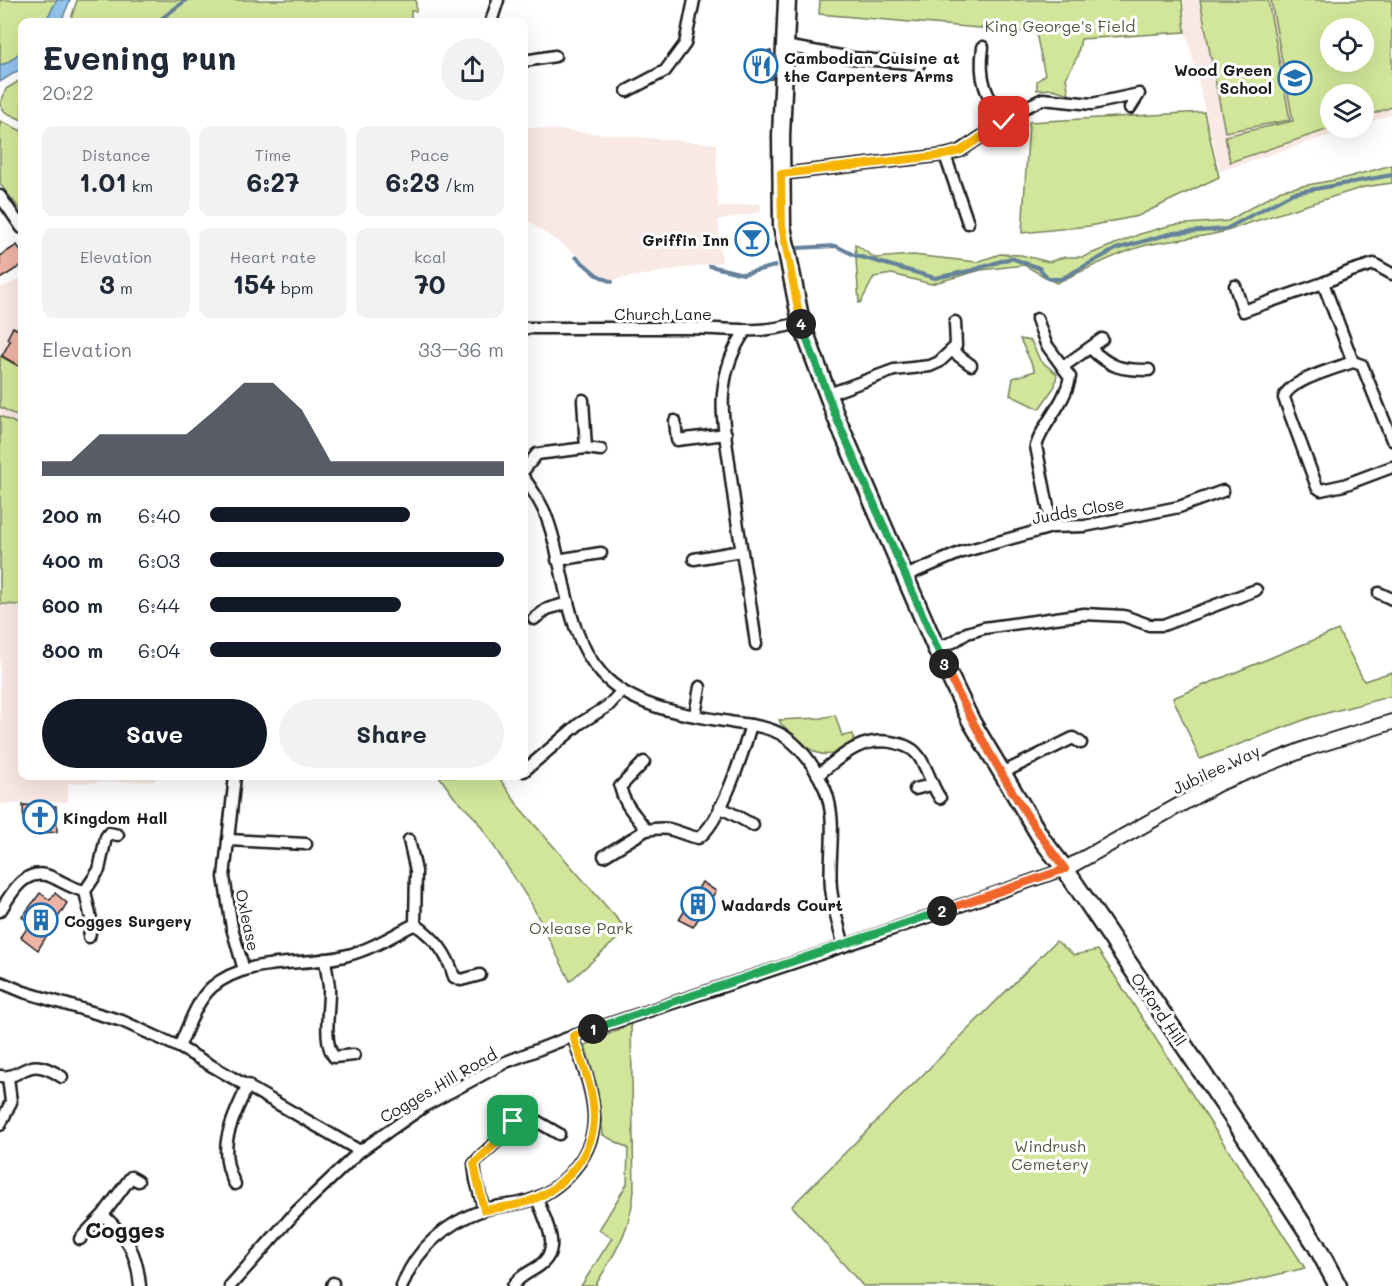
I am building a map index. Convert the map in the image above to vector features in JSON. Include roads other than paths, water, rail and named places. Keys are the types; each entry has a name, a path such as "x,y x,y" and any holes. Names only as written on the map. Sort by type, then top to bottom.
{"main road":[{"name":"Oxford Hill","path":"787,0 781,174 782,226 801,322 836,417 936,648 971,721 1043,841 1065,869 1241,1130 1316,1245 1338,1286"}],"street":[{"path":"492,18 498,0"},
{"path":"627,91 665,71 685,45 694,0"},
{"path":"785,46 852,58 919,64"},
{"path":"983,46 980,68 983,81 993,106 1004,122"},
{"path":"528,60 555,56"},
{"path":"781,174 945,155 960,151 1043,99 1092,104 1139,94 1130,108"},
{"path":"945,155 968,224"},
{"path":"0,196 18,222"},
{"path":"1235,286 1245,315 1351,271 1374,264 1392,274"},
{"path":"1323,283 1353,362"},
{"path":"1036,319 1046,344 1070,377 1068,390 1040,434 1036,446 1052,527"},
{"name":"Church Lane","path":"528,328 760,332 781,329 801,322"},
{"path":"829,394 894,370 930,366 939,362 956,346 955,322"},
{"path":"746,330 735,346 723,392 741,551 756,644"},
{"path":"1064,366 1102,339"},
{"path":"1090,348 1104,362 1123,370 1149,370"},
{"path":"952,351 971,365"},
{"path":"1392,440 1362,365 1353,362 1293,385 1285,392 1284,398 1317,487 1321,490 1344,486 1392,467"},
{"path":"583,400 586,448"},
{"path":"675,421 677,440 726,434"},
{"path":"528,465 537,454 586,448 601,450"},
{"path":"528,484 549,521 568,603 584,648 593,664 621,692 655,706 695,716 751,725 782,735 794,743 807,758 825,790 833,822 831,889 844,946"},
{"name":"Judds Close","path":"905,576 962,552 1052,527 1085,526 1179,507 1223,491"},
{"path":"694,559 741,551"},
{"path":"557,560 601,553"},
{"path":"936,648 953,642 967,633 984,628 1084,614 1124,616 1149,625 1163,626 1256,590"},
{"path":"1379,592 1392,599"},
{"path":"534,619 547,609 568,603"},
{"path":"695,716 700,687"},
{"path":"528,768 579,724 608,706 621,692"},
{"name":"Jubilee Way","path":"1065,869 1220,783 1308,748 1392,723"},
{"path":"604,856 646,830 662,827 698,838 703,835 720,807 743,756 751,725"},
{"path":"1002,773 1073,738 1082,743"},
{"path":"818,776 864,742 882,740 903,745 915,752 924,763 931,785 940,798"},
{"path":"644,762 620,787 624,803 636,814 646,830"},
{"name":"Oxlease","path":"235,780 224,877 231,928 244,970"},
{"path":"915,789 931,785"},
{"path":"720,807 753,825"},
{"path":"90,937 92,924 85,891 99,870 106,837 109,833 118,835"},
{"path":"228,840 306,844"},
{"path":"409,840 416,871 415,924 442,948 450,961 454,976 461,980 480,975"},
{"name":"Cogges Hill Road","path":"230,1286 294,1214 360,1151 391,1128 462,1084 522,1055 573,1036 844,946 1065,869"},
{"path":"0,911 15,888 31,876 46,875 69,888 85,891"},
{"name":"Oxlease","path":"179,1047 203,999 212,987 244,970 254,966 348,955 375,945 415,924"},
{"path":"325,959 329,989 330,1050 334,1057 354,1055"},
{"path":"0,982 24,992 122,1021 179,1047 360,1151"},
{"path":"402,1286 413,1261 433,1239 457,1222 484,1210 512,1206 537,1198 574,1170 582,1159 591,1140 594,1112 585,1070 573,1036"},
{"path":"0,1125 11,1102 4,1076 37,1066 44,1067 62,1077"},
{"path":"235,1184 225,1156 227,1133 248,1085"},
{"path":"484,1210 474,1164 504,1135 516,1113 528,1116 559,1134"},
{"path":"80,1239 103,1215 131,1177 138,1181"},
{"path":"513,1286 522,1276 541,1265 551,1248 551,1232 537,1198"},
{"path":"103,1215 123,1233 130,1243 140,1286"}],"water":[{"path":"57,0 70,0 63,18 47,18"},
{"path":"18,54 18,71 0,82 0,65 7,63"}],"waterway":[{"path":"162,18 186,0"},
{"path":"797,248 836,246 854,255 935,278 973,270 1011,258 1039,268 1049,279 1061,279 1116,249 1173,233 1226,229 1293,193 1392,175"},
{"path":"576,257 597,275 612,282"},
{"path":"710,266 743,274 775,266"}],"place":[{"name":"Cambodian Cuisine at the Carpenters Arms","path":"761,66"},
{"name":"Wood Green School","path":"1295,78"},
{"name":"Griffin Inn","path":"752,239"},
{"name":"Kingdom Hall","path":"40,817"},
{"name":"Wadards Court","path":"698,904"},
{"name":"Cogges Surgery","path":"41,920"}],"district":[{"name":"Cogges","path":"125,1229"}],"park label":[{"name":"King George's Field","path":"1060,25"},
{"name":"Oxlease Park","path":"581,927"},
{"name":"Windrush Cemetery","path":"1050,1154"}]}
